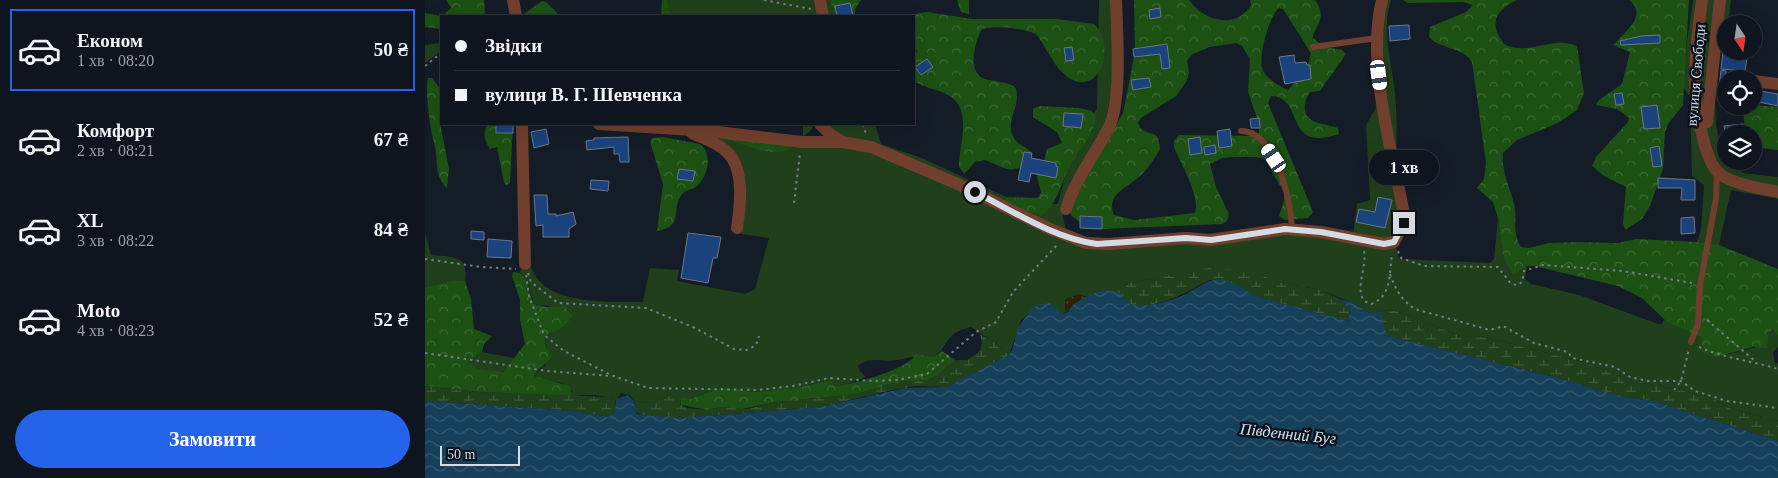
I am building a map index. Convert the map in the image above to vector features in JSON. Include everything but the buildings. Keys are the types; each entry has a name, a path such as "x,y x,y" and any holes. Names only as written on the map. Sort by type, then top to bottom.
{"street":[{"path":"820,0 823,15"},
{"path":"1066,209 1075,184 1110,125 1116,90 1116,0"},
{"path":"613,125 802,142 843,142 871,147 913,164 1066,236 1087,243 1109,244 1186,238 1211,240 1272,230 1292,229 1384,244 1394,242 1404,223 1404,214 1380,86 1377,38 1382,0"},
{"name":"вулиця Свободи","path":"1702,0 1695,79 1707,152 1717,171"},
{"name":"вулиця Свободи","path":"1707,152 1707,107 1720,0"},
{"path":"1762,82 1778,84"},
{"path":"523,125 524,267"},
{"path":"802,142 811,134 816,125"},
{"path":"821,125 831,135 843,142"},
{"path":"685,130 715,143 732,158 739,184 737,228"},
{"path":"1717,171 1722,176 1753,187 1778,192"}],"lane":[{"path":"1313,47 1377,38"},
{"path":"1241,130 1256,134 1274,158 1289,203 1292,229"},
{"path":"1691,342 1698,324 1700,285 1716,199 1717,171"}],"path":[{"path":"765,0 804,7 821,15"},
{"path":"425,66 440,54"},
{"path":"793,202 802,142"},
{"path":"524,267 527,275 529,296 544,335 564,351 616,377 648,388 719,391 793,386 829,378 873,381 897,380 927,374 976,332 996,322 1013,292 1053,252 1060,239 1066,236"},
{"path":"1359,239 1365,260 1361,288 1364,301 1371,304 1378,302 1389,284 1394,242"},
{"path":"1394,242 1401,258 1408,262 1424,266 1498,267 1511,284 1518,285 1522,282 1524,271 1543,265 1623,270 1700,285"},
{"path":"425,259 481,268 524,267"},
{"path":"524,267 531,282 557,303 646,308 693,328 734,349 747,350 755,346 759,336"},
{"path":"1390,274 1397,293 1415,309 1490,330 1503,326 1534,343 1568,352 1572,358 1615,367 1630,378 1647,381 1681,381 1695,391 1727,401 1778,408"},
{"path":"1698,312 1755,361"},
{"path":"1674,390 1681,381 1691,342 1727,357 1755,361 1778,369"},
{"path":"425,352 547,371 616,377"}],"green space":[{"path":"446,0 484,0 485,15 443,15 451,8"},
{"path":"662,0 667,0 671,15 661,15"},
{"path":"667,0 816,0 820,15 671,15"},
{"path":"823,0 833,0 837,15 827,15"},
{"path":"830,0 861,0 855,9 855,15 836,15"},
{"path":"957,0 969,0 969,14 961,12"},
{"path":"1099,0 1111,0 1114,49 1111,93 1105,126 1061,207 1066,231 844,138 824,125 875,125 881,144 924,159 1034,210 1047,204 1058,204 1070,158 1079,134 1097,109"},
{"path":"1134,0 1189,0 1195,7 1211,17 1229,20 1245,13 1251,5 1250,0 1315,0 1321,13 1321,18 1313,38 1324,47 1342,50 1346,54 1320,91 1310,92 1307,96 1305,111 1311,120 1338,128 1339,134 1321,138 1309,136 1302,131 1288,105 1282,99 1271,96 1268,103 1313,212 1308,218 1285,220 1279,216 1284,201 1284,192 1265,160 1257,157 1222,158 1210,164 1216,187 1229,214 1227,221 1222,224 1101,229 1084,226 1071,215 1070,207 1123,113 1135,52","holes":["1279,8 1283,9 1311,53 1307,68 1288,90 1268,77 1263,71 1262,65 1265,38 1271,20","1236,43 1242,46 1250,59 1248,92 1259,124 1259,133 1254,136 1179,135 1174,141 1174,147 1193,189 1196,206 1195,213 1134,220 1114,215 1112,207 1116,196 1145,171 1160,149 1157,136 1141,129 1138,123 1141,118 1176,96 1186,82 1189,73 1187,61 1191,55 1209,47"]},
{"path":"1385,0 1391,0 1388,11 1387,35 1396,101 1396,160 1380,72"},
{"path":"1403,0 1517,0 1503,9 1496,19 1496,30 1504,44 1522,48 1559,43 1577,46 1584,93 1577,110 1558,123 1517,140 1503,153 1505,173 1515,210 1515,230 1521,247 1529,248 1549,243 1618,243 1636,239 1697,242 1719,245 1778,269 1778,336 1773,330 1769,332 1767,349 1753,347 1716,357 1704,353 1700,337 1667,322 1642,298 1618,286 1534,266 1527,266 1516,274 1512,274 1503,257 1498,218 1493,202 1477,188 1484,179 1486,163 1472,62 1463,53 1439,44 1429,37 1430,27 1466,12 1473,5 1463,2 1408,3"},
{"path":"1629,0 1689,0 1683,105 1668,124 1665,132 1663,169 1650,206 1642,219 1625,230 1623,223 1626,187 1604,176 1592,166 1596,157 1628,122 1629,118 1617,109 1596,105 1599,100 1622,84 1630,52 1613,45 1633,24 1636,18 1635,6"},
{"path":"1693,0 1731,0 1729,15 1717,15 1717,60 1719,60 1715,98 1717,170 1739,170 1743,173 1778,177 1778,199 1731,190 1719,245 1697,242 1701,230 1704,185 1692,176 1690,97 1681,84"},
{"path":"542,1 546,2 559,15 522,15"},
{"path":"927,12 972,19 1057,19 1094,24 1101,33 1104,44 1102,66 1097,75 1089,81 1080,82 1069,78 1059,69 1036,34 1009,28 995,27 982,29 975,49 974,64 976,70 979,76 985,79 1015,87 1017,99 1011,130 1015,139 1032,154 1027,163 1015,169 1005,168 985,160 975,162 964,174 959,167 963,127 960,108 955,100 946,94 915,82 915,56 917,51 915,48 915,15 909,15"},
{"path":"425,13 440,16 440,29 425,27"},
{"path":"440,43 440,52 425,63 425,45"},
{"path":"428,78 432,78 440,89 440,125 449,169 447,188 438,172 427,92"},
{"path":"1380,101 1402,216 1388,241 1353,235 1357,204 1370,200 1366,125"},
{"path":"1039,106 1079,108 1092,111 1096,117 1089,135 1068,168 1056,198 1041,216 1007,203 1004,199 1006,197 1039,197 1041,192 1036,173 1044,161 1047,149 1062,143 1057,132 1033,117 1033,109"},
{"path":"1762,106 1778,107 1778,150 1762,148 1762,125 1744,125 1744,115 1762,115"},
{"path":"487,125 513,125 510,183 506,185 497,147 490,149 485,140"},
{"path":"803,125 814,125 811,130 803,137"},
{"path":"700,134 865,150 1088,245 1268,232 1396,246 1399,259 1490,263 1494,259 1498,218 1503,257 1512,274 1516,274 1527,266 1525,279 1531,284 1579,295 1658,324 1662,324 1664,320 1700,337 1703,349 1721,356 1758,347 1764,349 1770,331 1775,331 1778,336 1778,347 1773,352 1775,364 1778,363 1778,421 1732,409 1715,400 1684,391 1634,381 1584,362 1485,337 1460,336 1397,311 1386,310 1370,313 1351,302 1321,290 1279,282 1259,274 1155,278 1128,283 1114,291 1085,297 1063,314 1038,305 1021,320 1009,355 996,343 971,327 951,336 943,348 933,357 923,356 892,361 872,360 863,363 858,366 859,370 866,377 845,385 835,386 829,380 801,387 754,392 721,387 689,399 666,397 652,403 634,401 630,395 621,393 615,401 600,396 572,396 572,391 562,383 537,378 535,374 546,365 547,347 543,340 571,318 550,306 534,304 526,277 519,272 530,262 536,276 546,287 560,294 594,301 643,302 650,268 679,270 677,281 745,294 755,289 769,238 736,233 740,171"},
{"path":"663,137 700,144 707,153 708,159 706,171 701,182 683,193 679,199 674,221 666,229 657,231 663,184 650,142 652,138"},
{"path":"725,138 796,145 788,150 770,152"},
{"path":"425,232 431,255 452,257 462,262 466,272 465,281 452,281 425,287"},
{"path":"1215,267 1259,274 1279,282 1321,290 1340,299 1350,310 1348,321 1269,301 1252,295 1241,286 1209,280 1163,302 1153,304 1132,305 1114,291 1128,283"},
{"path":"513,272 523,275 526,279 534,304 547,307 563,306 572,314 565,325 545,337 545,344 551,357 534,376 570,386 572,396 479,392 425,386 425,287 452,281 465,281 471,299 474,329 492,336 484,344 482,352 468,362 477,369 503,372 525,344 520,319 520,300 512,276"},
{"path":"1380,311 1397,311 1460,336 1485,337 1584,362 1634,381 1684,391 1715,400 1732,409 1778,421 1778,441 1654,401 1619,396 1559,378 1386,336"},
{"path":"980,334 996,343 1009,355 946,387 917,386 892,390 821,407 678,418 642,415 636,412 634,401 652,403 666,397 681,397 680,404 687,408 707,410 722,407 746,409 777,402 857,394 897,382 928,380 938,375 955,360 967,360 979,352 982,344"},
{"path":"942,351 955,360 938,375 928,380 897,382 857,394 777,402 742,409 722,407 707,410 682,405 679,401 681,397 690,399 721,387 754,392 801,387 830,380 835,386 843,385 892,370 911,360 916,354 933,357"},
{"path":"482,352 514,358 505,371 485,371 475,368 468,362"},
{"path":"425,386 480,392 608,397 615,401 616,408 613,415 609,417 574,411 425,401"}],"sand":[{"path":"1079,294 1088,297 1065,311 1065,299"}],"water":[{"name":"Південний Буг","path":"1220,279 1241,286 1252,295 1348,321 1350,310 1340,299 1351,302 1370,313 1380,311 1387,336 1559,378 1619,396 1654,401 1778,441 1778,478 425,478 425,401 574,411 609,417 615,412 616,399 628,395 633,400 637,414 678,418 821,407 905,388 946,387 1009,355 1018,327 1031,310 1038,305 1049,303 1063,314 1089,295 1111,291 1119,293 1132,305 1150,305 1187,294 1205,283"}],"route":[{"path":"975,192 1050,229 1087,243 1097,244 1186,238 1211,240 1247,233 1285,229 1321,232 1384,244 1394,242 1399,237 1404,223"}]}
